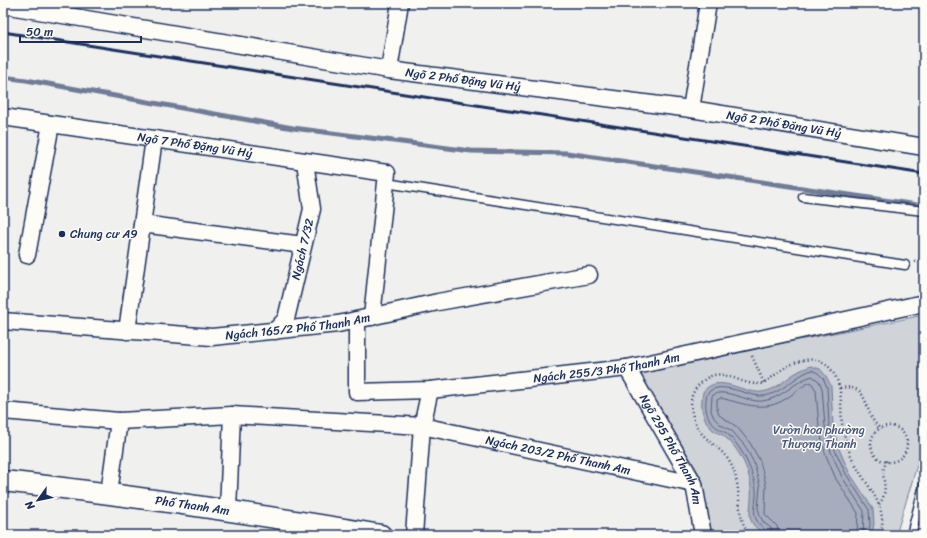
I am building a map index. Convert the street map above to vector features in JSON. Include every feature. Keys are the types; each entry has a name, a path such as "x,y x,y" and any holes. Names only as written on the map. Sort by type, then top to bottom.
{"street":[{"path":"389,70 400,3"},
{"path":"691,110 708,3"},
{"name":"Ngõ 2 Phố Đặng Vũ Hỷ","path":"3,5 389,70 691,110 924,147"},
{"name":"Ngõ 7 Phố Đặng Vũ Hỷ","path":"3,117 305,162 387,178"},
{"path":"27,255 51,124"},
{"path":"127,331 154,139"},
{"name":"Ngách 7/32","path":"275,331 286,318 312,209 305,162"},
{"path":"364,318 387,178"},
{"path":"142,224 303,245"},
{"name":"Ngách 165/2 Phố Thanh Am","path":"3,321 212,337 338,324 438,302 589,274"},
{"name":"Ngách 255/3 Phố Thanh Am","path":"364,318 357,392 430,390 627,368 924,303"},
{"name":"Ngõ 295 Phố Thanh Am","path":"627,368 694,484 703,535"},
{"path":"414,535 422,426 430,390"},
{"name":"Ngách 203/2 Phố Thanh Am","path":"3,412 118,421 232,415 422,426 694,484"},
{"path":"228,510 232,415"},
{"path":"109,493 118,421"},
{"name":"Phố Thanh Am","path":"3,481 109,493 228,510 381,535"}],"lane":[{"path":"387,178 905,265"},
{"path":"803,197 924,211"},
{"path":"911,535 924,485"}],"path":[{"path":"747,342 764,383"},
{"path":"749,535 744,528 741,517 738,482 734,471 727,458 703,435 697,427 691,406 692,395 697,386 705,379 713,375 724,374 754,384 764,383 789,365 810,360 819,361 827,365 840,388 842,422 847,447 858,469 870,486 878,504 882,520 880,535"},
{"path":"840,388 852,388 866,399 871,416 880,429"},
{"path":"892,426 898,428 906,438 907,444 903,455 898,459 887,462 881,460 873,450 873,438 880,429 892,426"},
{"path":"878,504 885,493 886,486 883,472 887,462"}],"green space":[{"name":"Vườn hoa phường Thượng Thanh","path":"924,315 924,442 896,535 712,535 698,472 639,372"}],"water":[{"path":"811,366 820,369 826,376 831,386 833,426 839,449 849,472 873,509 874,524 872,535 767,535 759,530 751,520 751,485 744,463 737,450 731,443 724,436 714,431 704,418 702,398 703,392 709,386 723,384 755,392 762,392 775,387 796,373"}],"waterway":[{"path":"3,77 293,128 471,151 567,153 924,206"}],"railway":[{"path":"3,32 924,174"}],"place":[{"name":"Chung cư A9","path":"62,234"}]}
